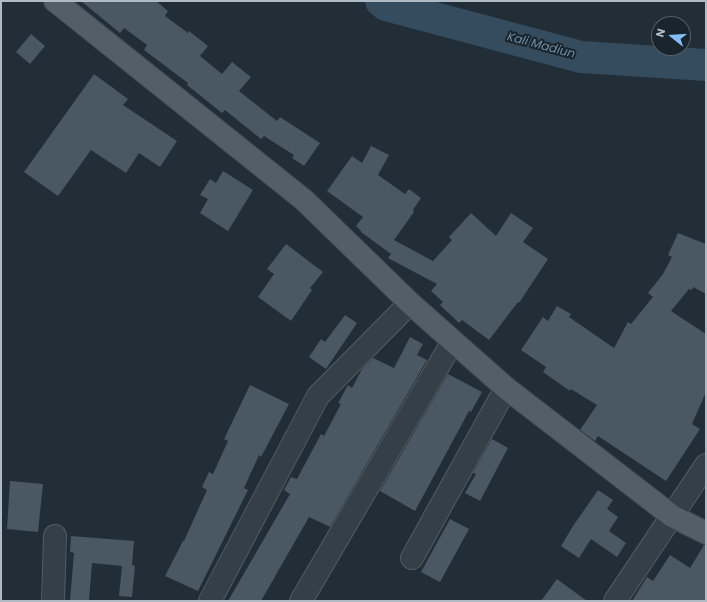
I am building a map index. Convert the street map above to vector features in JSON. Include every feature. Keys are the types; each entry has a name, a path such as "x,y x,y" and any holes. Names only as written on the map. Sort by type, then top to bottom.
{"main road":[{"path":"55,1 304,200 410,303 506,388 672,516 706,534"}],"street":[{"path":"210,601 318,396 410,303"},
{"path":"302,601 453,341"},
{"path":"412,558 506,388"},
{"path":"615,601 706,465"},
{"path":"53,601 55,536"}],"building":[{"path":"81,1 156,1 168,11 165,16 188,33 189,31 208,46 200,56 222,74 232,62 251,77 239,91 277,121 280,117 320,143 304,166 292,158 294,155 264,136 261,139 225,110 222,113 187,85 188,83 144,50 147,45 124,28 120,33"},
{"path":"31,34 45,46 30,64 16,52"},
{"path":"94,74 128,99 123,105 177,141 160,167 139,153 126,173 91,150 58,196 24,172"},
{"path":"371,146 389,155 378,175 405,194 409,189 421,198 413,210 414,212 394,240 433,261 452,240 449,237 471,213 496,236 511,213 533,228 523,242 548,259 519,303 518,302 489,340 462,320 459,323 440,305 443,302 431,291 437,284 388,258 391,254 361,232 356,226 363,217 327,191 352,156 362,163"},
{"path":"223,171 253,190 228,231 200,213 208,199 200,195 210,179 216,183"},
{"path":"678,233 706,244 706,294 693,287 692,290 689,289 671,311 706,334 706,392 692,424 700,429 666,481 598,436 595,441 580,430 597,405 571,389 570,391 543,372 546,367 521,350 543,317 548,321 557,306 571,314 569,317 614,348 628,322 631,324 653,297 648,293 663,274 672,257 668,255"},
{"path":"286,244 323,272 310,288 312,290 291,321 258,297 274,274 267,269"},
{"path":"345,315 357,323 326,369 309,357 321,339 325,342"},
{"path":"410,337 423,344 417,355 427,360 330,527 309,517 261,601 228,601 290,494 284,490 291,477 297,479 321,434 324,436 341,404 338,403 348,385 352,388 362,369 373,358 394,368"},
{"path":"448,374 482,392 471,412 469,411 415,511 380,491"},
{"path":"250,385 289,404 261,457 259,455 244,488 248,490 198,591 165,576 184,541 207,490 202,487 209,472 213,474 228,441 224,439"},
{"path":"492,439 508,448 480,501 465,493 476,474 473,473"},
{"path":"10,481 43,484 38,532 7,529"},
{"path":"598,490 613,500 607,509 618,517 609,531 626,543 617,557 591,539 579,558 561,546"},
{"path":"450,519 469,529 440,582 421,572"},
{"path":"71,536 134,541 132,565 135,566 132,597 119,596 122,566 92,563 89,601 70,601 74,553 70,552"},
{"path":"704,545 706,545 706,601 632,601 647,577 653,581 670,555 690,568"},
{"path":"557,579 587,601 541,601"}],"waterway":[{"name":"Kali Madiun","path":"381,1 386,5 581,57 706,65"}]}
